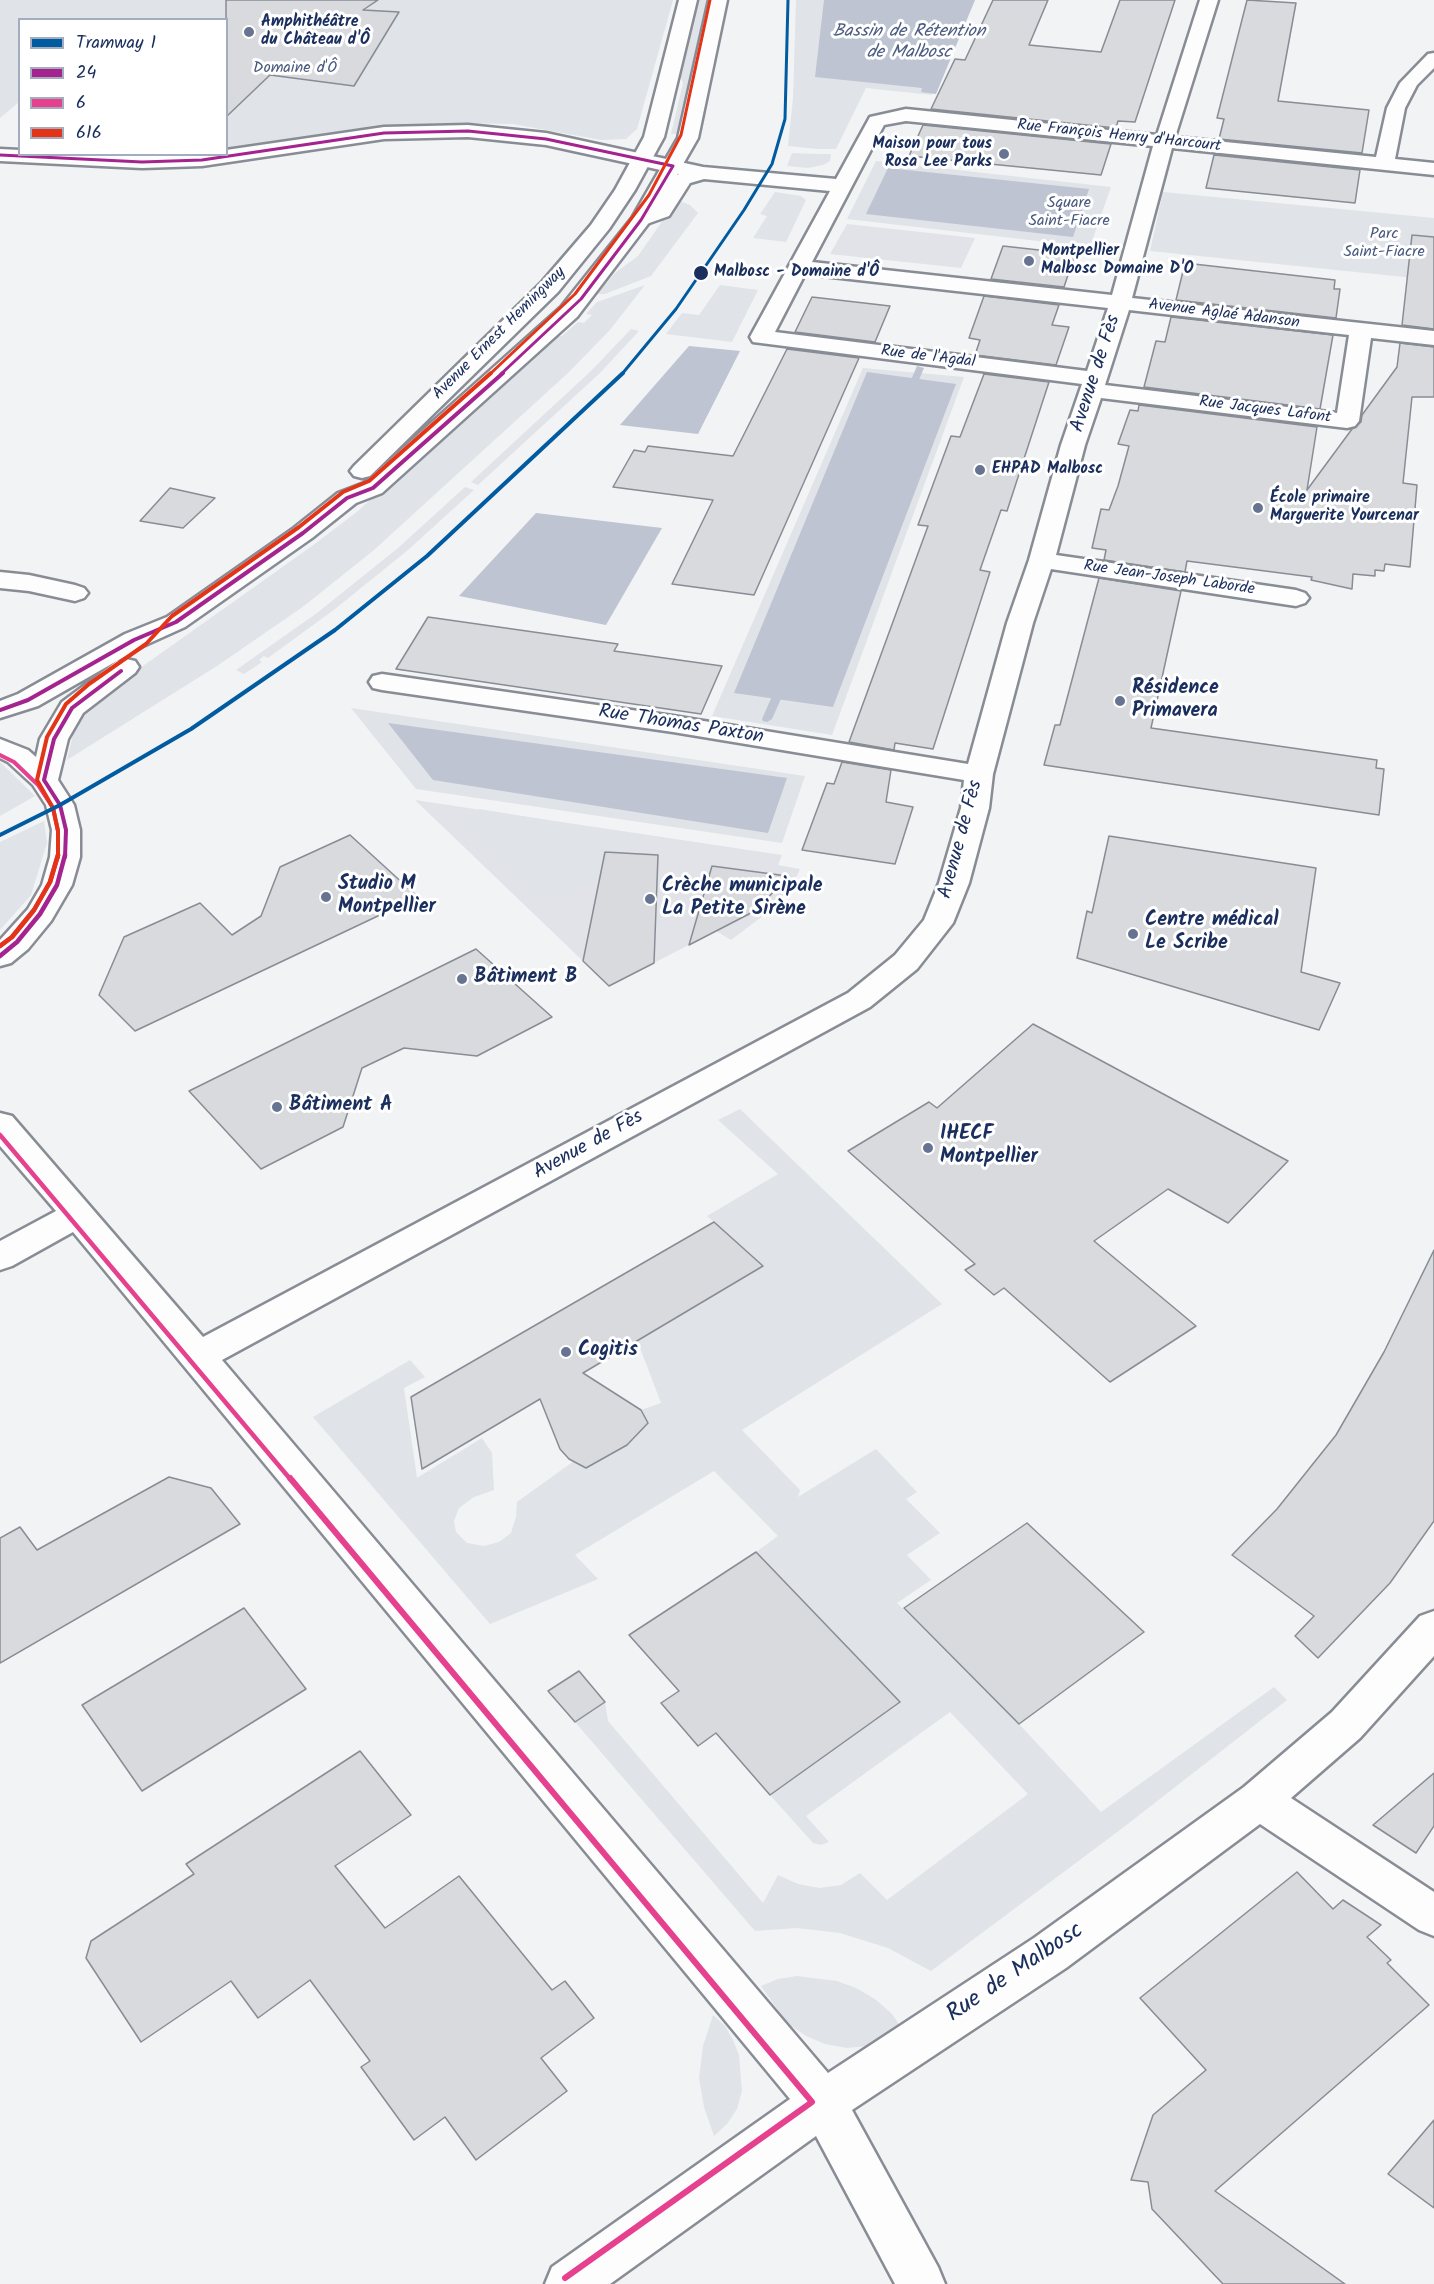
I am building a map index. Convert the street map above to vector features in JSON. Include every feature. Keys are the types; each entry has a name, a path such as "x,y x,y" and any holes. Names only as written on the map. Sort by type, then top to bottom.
{"street":[{"name":"Avenue Ernest Hemingway","path":"347,498 352,481 550,287 599,229 654,137 688,0"},
{"name":"Avenue Ernest Hemingway","path":"0,710 28,700 134,640 176,622 347,498 373,488 569,312 641,220 688,138 718,0"},
{"name":"Avenue de Fès","path":"198,1356 859,1000 906,962 938,923 960,862 975,808 979,774 1020,623 1042,560 1073,445 1120,302 1164,142 1209,0"},
{"path":"1384,164 1396,108 1409,83 1434,58"},
{"name":"Rue François Henry d'Harcourt","path":"761,337 843,186 873,125 877,121 891,117 906,115 1434,169"},
{"path":"20,156 142,162 202,160 384,133 468,131 546,139 703,173 843,186"},
{"path":"0,155 18,156"},
{"name":"Avenue Ernest Hemingway","path":"641,220 662,212 683,179 703,173"},
{"name":"Avenue Aglaé Adanson","path":"799,267 1434,338"},
{"name":"Rue Jacques Lafont","path":"1094,384 1347,421 1361,330"},
{"name":"Rue de l'Agdal","path":"761,337 1094,384"},
{"name":"Rue Jean-Joseph Laborde","path":"1042,560 1296,598"},
{"path":"0,580 28,583 75,593"},
{"name":"Avenue Ernest Hemingway","path":"44,780 54,739 72,708 93,690 151,650 176,622"},
{"name":"Rue Thomas Paxton","path":"382,682 673,724 979,774"},
{"path":"0,747 18,756 44,780 60,805 66,830 65,857 57,885 40,914 17,942 0,956"},
{"path":"0,1124 198,1356 823,2103 921,2284"},
{"path":"0,1257 78,1214"},
{"name":"Rue de Malbosc","path":"569,2284 823,2103 1050,1953 1259,1800 1346,1725 1434,1628"},
{"path":"1259,1800 1434,1916"}],"shaded area":[{"path":"847,224 975,238 961,268 830,254"},
{"name":"Crèche municipale La Petite Sirène","path":"415,800 782,855 778,865 800,869 792,886 768,912 731,940 716,931 609,986"}],"green space":[{"name":"Domaine d'Ô","path":"0,0 673,0 637,129 626,139 601,140 513,124 448,123 354,129 228,149 228,18 18,18 18,103 0,118"},
{"path":"695,0 711,0 683,134 671,134 683,83 677,67"},
{"name":"Bassin de Rétention de Malbosc","path":"796,0 975,0 932,95 866,88 836,149 817,149 788,146 793,98"},
{"path":"792,153 831,154 830,161 808,168 787,166"},
{"name":"Square Saint-Fiacre","path":"876,161 1111,187 1090,247 847,219"},
{"path":"775,192 801,196 806,200 786,242 753,238 767,216 760,214"},
{"name":"Parc Saint-Fiacre","path":"1163,192 1434,218 1434,280 1150,251"},
{"path":"677,200 690,205 698,213 651,276 605,294 597,294 615,273 638,256"},
{"path":"645,285 609,331 568,373 374,550 304,606 217,666 67,760 76,721 85,709 358,511 555,335 562,336 578,322 584,323 592,315 586,314 597,302"},
{"path":"720,285 758,290 732,342 666,334 682,313 699,315"},
{"path":"631,329 639,331 600,373 478,485 471,482 592,370"},
{"path":"863,368 964,377 832,735 712,716"},
{"path":"465,487 474,490 408,550 335,609 268,658 264,656 259,660 262,662 244,674 236,670 317,613 398,548"},
{"path":"351,708 805,776 782,843 416,789"},
{"path":"0,762 35,796 0,816"},
{"path":"479,809 638,835 624,853 605,852 600,878 602,880 553,903 455,820"},
{"path":"44,821 47,843 31,895 0,930 0,842"},
{"path":"740,1109 942,1304 742,1430 800,1490 798,1497 876,1449 917,1492 906,1499 940,1533 907,1555 931,1580 897,1603 1019,1724 1101,1812 1274,1687 1287,1700 1120,1830 931,1971 888,1948 840,1933 797,1928 755,1931 575,1722 605,1702 608,1721 763,1903 778,1875 798,1884 819,1888 841,1885 860,1873 887,1900 1028,1794 950,1712 806,1816 829,1842 821,1845 813,1843 770,1795 899,1702 756,1552 778,1536 714,1471 575,1555 598,1579 490,1624 313,1417 410,1360 425,1377 404,1388 417,1478 482,1438 492,1453 494,1490 474,1497 459,1508 454,1521 456,1532 467,1543 484,1546 499,1542 511,1533 516,1517 517,1502 574,1461 648,1423 641,1410 661,1403 637,1340 762,1265 707,1216 778,1174 718,1120"},
{"path":"797,1976 837,1981 856,1988 875,1999 892,2014 903,2030 867,2046 847,2048 825,2044 806,2036 787,2023 761,1986 778,1979"},
{"path":"713,2015 725,2026 739,2055 742,2091 737,2109 727,2124 714,2136 704,2107 699,2078 703,2046"}],"water":[{"name":"Bassin de Rétention de Malbosc","path":"824,0 975,0 936,94 921,92 922,88 815,77"},
{"name":"Square Saint-Fiacre","path":"888,168 1089,189 1073,237 866,214"},
{"path":"689,346 740,351 698,434 620,425"},
{"path":"867,372 956,384 833,707 734,693"},
{"path":"536,513 662,528 606,625 459,596"},
{"path":"388,723 787,778 768,833 433,780"}],"building":[{"path":"226,0 378,0 363,10 399,12 354,86 270,75 228,115 228,18 226,18"},
{"path":"993,0 1048,0 1029,45 1101,52 1120,0 1175,0 1135,122 1118,121 1116,128 931,109 955,59 965,60"},
{"path":"1247,0 1296,3 1278,101 1369,110 1362,153 1219,139 1224,119 1217,118"},
{"name":"Maison pour tous Rosa Lee Parks","path":"923,125 1111,144 1101,175 909,156"},
{"path":"1214,155 1360,170 1355,203 1206,188"},
{"path":"1412,235 1434,237 1434,329 1402,325"},
{"name":"Montpellier Malbosc Domaine D'O","path":"1003,246 1075,254 1064,287 991,279"},
{"path":"1185,263 1335,280 1334,289 1340,289 1336,318 1176,300"},
{"path":"984,296 1059,305 1052,325 1069,327 1056,365 975,355 980,340 969,338"},
{"path":"812,297 890,306 875,342 795,332"},
{"path":"1171,317 1333,335 1320,409 1144,387 1156,341 1165,342"},
{"path":"1400,343 1434,347 1434,397 1412,397 1403,483 1417,485 1410,567 1385,564 1384,571 1375,570 1375,576 1353,574 1352,589 1311,580 1312,577 1187,561 1185,572 1104,560 1106,550 1092,548 1101,509 1109,510 1118,486 1129,446 1118,444 1130,410 1138,411 1139,405 1317,427 1307,490 1352,429 1361,422 1362,415 1397,367"},
{"path":"787,349 859,358 754,595 672,584 713,500 613,487 634,450 645,452 648,446 733,456"},
{"path":"984,374 1049,382 1007,511 1001,510 980,570 990,572 933,749 895,743 894,750 849,742 928,526 918,525 951,436 960,437"},
{"path":"170,488 215,498 183,528 140,521"},
{"name":"Résidence Primavera","path":"1099,578 1181,591 1151,728 1377,760 1376,768 1384,769 1379,815 1044,765 1055,725 1060,725"},
{"path":"428,617 618,644 614,651 722,666 701,714 396,669"},
{"path":"842,762 891,770 886,802 913,807 895,864 802,850 827,783 834,784"},
{"path":"350,835 418,897 135,1031 99,995 124,937 200,903 232,935 261,916 280,867"},
{"name":"Centre médical Le Scribe","path":"1109,836 1316,868 1301,972 1340,983 1319,1030 1077,958 1087,911 1092,913"},
{"path":"605,852 658,855 654,963 609,986 583,961"},
{"path":"712,866 787,876 767,899 749,914 689,945"},
{"path":"476,949 552,1017 477,1056 404,1048 362,1068 343,1127 261,1169 189,1091"},
{"path":"1033,1024 1288,1161 1228,1223 1168,1189 1094,1241 1196,1326 1110,1382 1004,1288 994,1295 965,1270 975,1264 848,1151 929,1102 937,1108"},
{"name":"Cogitis","path":"714,1222 763,1266 583,1373 641,1410 648,1423 627,1445 586,1468 569,1459 560,1449 540,1399 422,1469 411,1397"},
{"path":"1434,1250 1434,1521 1390,1583 1318,1658 1295,1636 1314,1616 1232,1555 1277,1509 1336,1435 1384,1352"},
{"path":"169,1477 211,1488 240,1524 0,1663 0,1538 20,1527 37,1550"},
{"path":"1027,1523 1144,1632 1019,1724 904,1608"},
{"path":"756,1552 900,1702 770,1795 716,1733 698,1746 661,1703 679,1691 629,1635"},
{"path":"244,1608 306,1689 142,1791 82,1705"},
{"path":"579,1671 605,1702 575,1722 548,1691"},
{"path":"360,1751 411,1815 335,1866 385,1928 459,1876 552,1990 565,1981 594,2018 541,2058 567,2091 476,2160 445,2117 414,2140 361,2067 370,2061 310,1980 258,2018 231,1981 141,2042 86,1958 91,1941 194,1874 186,1864"},
{"path":"1434,1773 1434,1826 1416,1853 1373,1825"},
{"path":"1297,1872 1333,1909 1343,1900 1381,1925 1367,1937 1391,1960 1387,1963 1429,2005 1215,2191 1345,2284 1223,2284 1152,2209 1148,2182 1131,2180 1153,2115 1206,2070 1140,1998"},
{"path":"1434,2120 1434,2208 1388,2174"}],"waterway":[{"path":"909,394 920,368"},
{"path":"767,719 782,685"}],"tram line":[{"name":"1","path":"0,835 60,805 191,729 335,630 427,556 620,377 676,309 744,210 772,164 785,119 788,0"}],"transit line":[{"name":"616","path":"0,946 12,937 34,910 50,882 58,856 58,831 53,808 37,780 47,737 66,704 89,684 146,644 172,616 299,527 343,492 369,481 507,359 575,294 649,195 681,135 710,0"},
{"name":"24","path":"0,710 28,700 134,640 176,622 303,533 347,498 373,488 512,365 581,299 641,220 673,166 546,139 468,131 384,133 202,160 142,162 20,156"},
{"name":"24","path":"0,155 18,156"},
{"name":"24","path":"0,956 17,942 40,914 57,885 65,857 66,830 60,805 44,780 54,739 72,708 121,671"},
{"name":"6","path":"0,755 14,762 38,785 53,808 58,831 58,856 50,882 34,910 12,937 0,946"},
{"name":"6","path":"0,1135 812,2102 565,2278"}],"place":[{"name":"Amphithéâtre du Château d'Ô","path":"249,32"},
{"name":"Maison pour tous Rosa Lee Parks","path":"1004,154"},
{"name":"Montpellier Malbosc Domaine D'O","path":"1029,261"},
{"name":"Malbosc - Domaine d'Ô","path":"701,273"},
{"name":"EHPAD Malbosc","path":"980,470"},
{"name":"École primaire Marguerite Yourcenar","path":"1258,508"},
{"name":"Résidence Primavera","path":"1120,701"},
{"name":"Studio M Montpellier","path":"326,897"},
{"name":"Crèche municipale La Petite Sirène","path":"650,899"},
{"name":"Centre médical Le Scribe","path":"1133,934"},
{"name":"Bâtiment B","path":"462,979"},
{"name":"Bâtiment A","path":"277,1107"},
{"name":"IHECF Montpellier","path":"928,1148"},
{"name":"Cogitis","path":"566,1352"}]}
